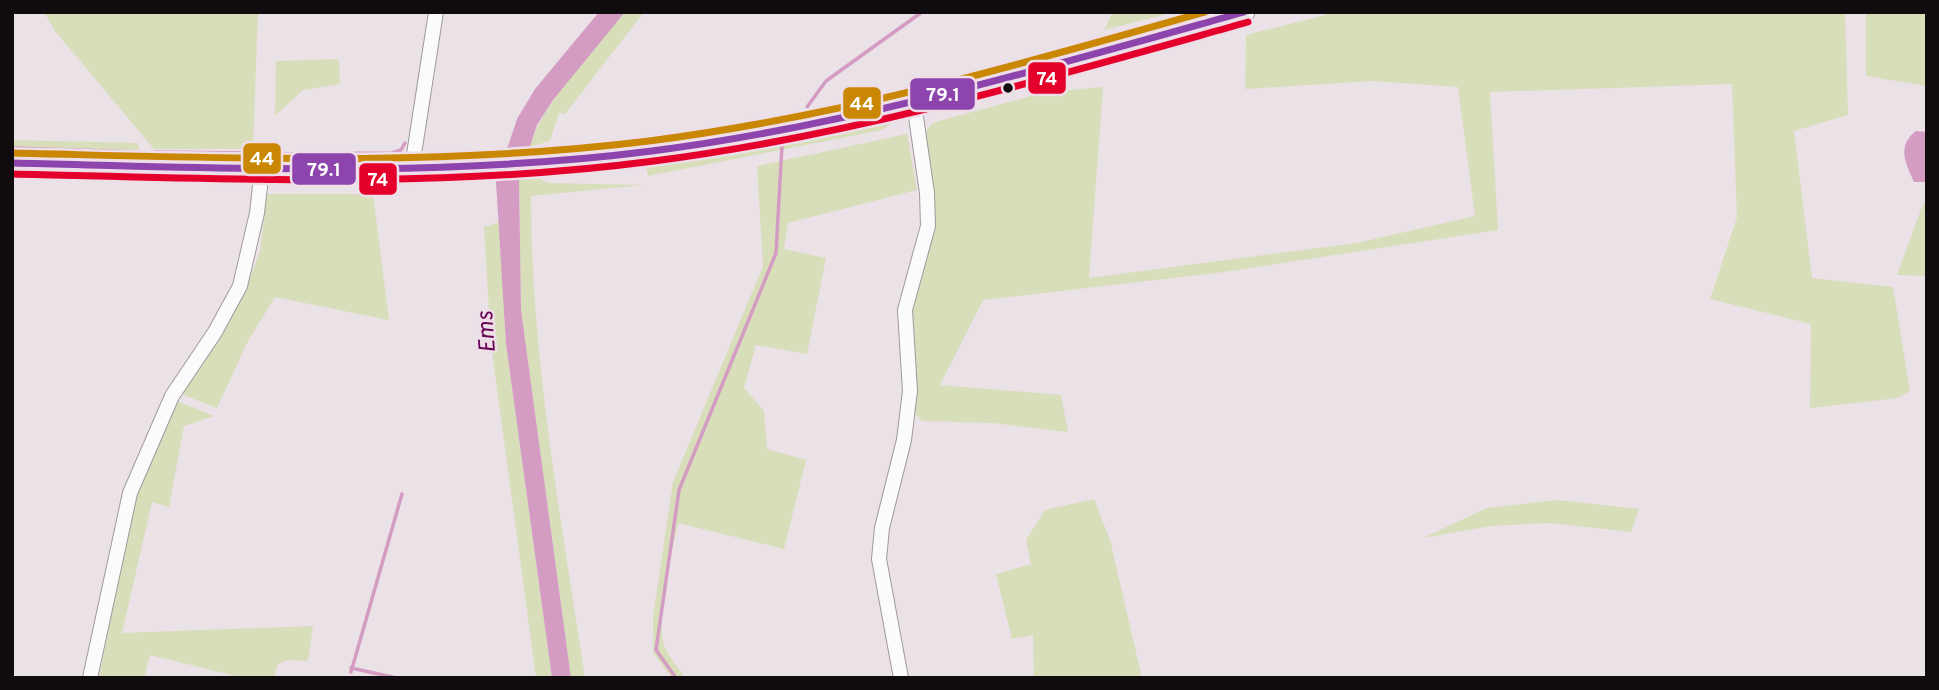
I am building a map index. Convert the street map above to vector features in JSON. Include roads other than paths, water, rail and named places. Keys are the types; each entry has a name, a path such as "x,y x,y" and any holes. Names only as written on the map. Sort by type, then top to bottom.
{"main road":[{"path":"12,163 262,168 412,167 537,162 650,152 766,134 914,103 1245,12"}],"street":[{"path":"412,167 436,12"},
{"path":"901,678 879,559 881,528 904,440 910,391 905,310 928,226 927,193 914,103"},
{"path":"90,678 130,493 172,396 215,332 240,286 257,213 262,168"}],"waterway":[{"path":"807,107 826,81 922,12"},
{"path":"272,154 392,153 401,150 405,143"},
{"path":"676,678 656,650 679,490 776,253 782,145"},
{"path":"12,148 140,152"},
{"path":"154,152 249,153"},
{"path":"351,672 402,494"},
{"path":"351,668 397,678"}],"water label":[{"name":"Ems","path":"488,332"}]}
